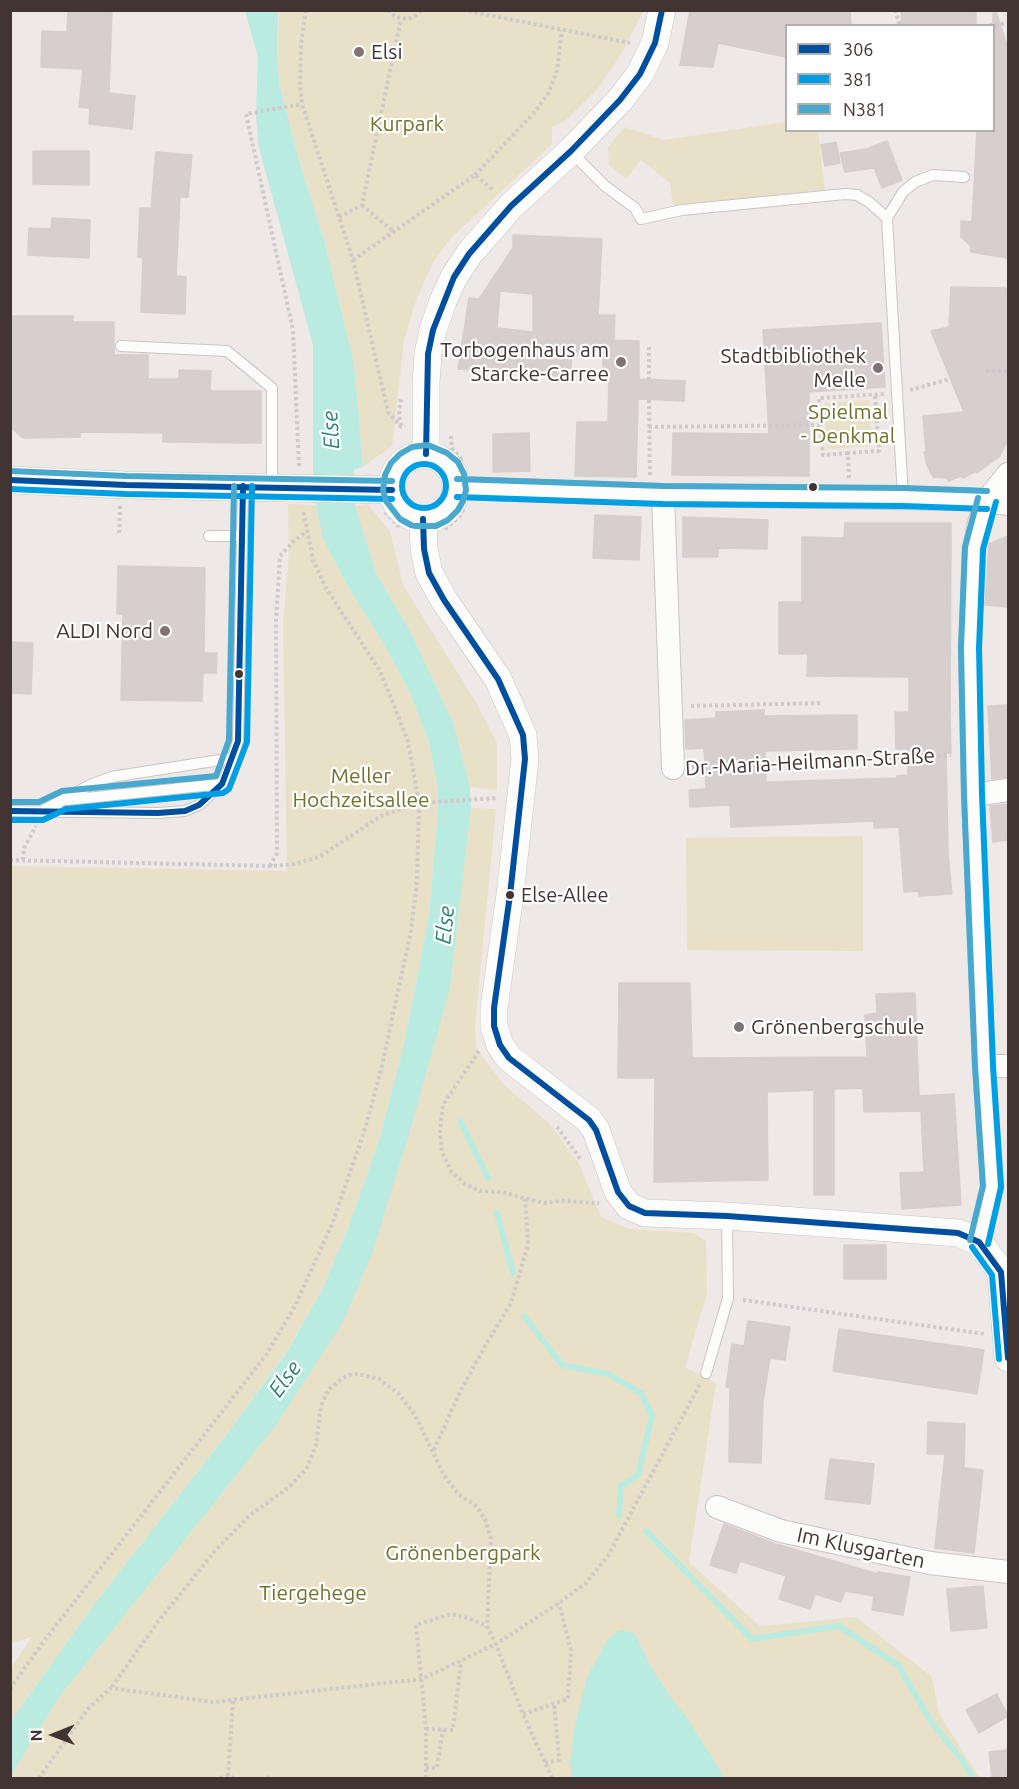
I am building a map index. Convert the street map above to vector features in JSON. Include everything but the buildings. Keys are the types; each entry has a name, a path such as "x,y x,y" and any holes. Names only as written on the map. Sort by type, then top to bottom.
{"street":[{"path":"426,454 438,427 428,354 433,330 454,277 469,254 511,206 571,151 620,100 640,75 655,43 662,10"},
{"path":"10,480 126,485 379,490 406,513 423,519 443,513 450,506 456,488 455,477 443,461 426,454 414,456 398,468 394,477 379,490"},
{"path":"979,1242 992,1187 984,1066 973,795 970,648 974,548 998,502 1008,474"},
{"path":"456,488 657,495 903,497 998,502"},
{"name":"Dr.-Maria-Heilmann-Straße","path":"657,495 673,768"},
{"path":"423,519 424,549 429,573 444,600 498,679 523,735 525,759 510,895 494,1008 494,1026 500,1045 509,1058 589,1120 596,1130 618,1192 629,1206 645,1214 727,1216 958,1233 979,1242 1005,1271 1007,1347"},
{"path":"973,795 1008,790"},
{"path":"984,1066 1008,1066"},
{"name":"Im Klusgarten","path":"717,1507 781,1531 930,1563 1008,1572"}],"lane":[{"path":"571,151 605,186 635,208 641,219 682,210 845,194 857,195 887,218"},
{"path":"903,497 887,218 903,192 915,182 933,175 964,177"},
{"path":"121,346 227,351 272,388 272,488"},
{"path":"10,811 158,813 185,811 199,805 222,784 238,741 243,486"},
{"path":"208,536 242,536"},
{"path":"41,812 90,785 111,777 233,758"},
{"path":"63,800 222,784"},
{"path":"706,1373 728,1298 727,1216"}],"path":[{"path":"306,10 301,43 302,104 353,260 388,412 401,427 438,427 461,459 458,461"},
{"path":"388,10 401,19 414,17 421,10"},
{"path":"463,10 627,42 655,43"},
{"path":"362,205 401,19"},
{"path":"353,260 395,233 475,175 535,111 549,92 557,71 562,30"},
{"path":"10,1689 44,1641 266,1354 300,1295 336,1211 365,1129 381,1070 411,931 417,880 419,803 408,742 380,671 326,588 313,560 307,531 293,330 246,114 302,104"},
{"path":"475,175 511,206"},
{"path":"339,217 362,205"},
{"path":"362,205 395,233"},
{"path":"649,347 649,380"},
{"path":"986,371 1008,371"},
{"path":"875,394 879,451 823,455 819,398 875,394 896,393 950,379"},
{"path":"649,400 649,427 657,495"},
{"path":"649,427 821,425"},
{"path":"848,453 850,497"},
{"path":"447,535 450,525"},
{"path":"270,866 277,853 276,620 280,556 307,531"},
{"path":"671,706 823,703"},
{"name":"Dr.-Maria-Heilmann-Straße","path":"673,768 972,754"},
{"path":"10,860 270,866 294,864 319,857 381,816 419,803 486,798"},
{"path":"23,860 24,848 41,812"},
{"path":"481,1048 443,1105 440,1131 442,1152 451,1171 465,1184 480,1191 501,1192 544,1203 561,1201 600,1203"},
{"path":"433,1451 459,1394 511,1303 528,1244 525,1198"},
{"path":"728,1298 1007,1347"},
{"path":"111,1688 213,1702 232,1701 422,1679 496,1644 586,1583 608,1556 706,1373"},
{"path":"39,1779 88,1709 111,1688 157,1623 214,1552 249,1516 290,1487 307,1468 316,1445 321,1406 328,1390 339,1380 358,1374 379,1379 398,1393 415,1415 444,1475 458,1494 476,1506 485,1518 490,1539 487,1626 552,1779"},
{"path":"523,1714 568,1699 571,1650 559,1603"},
{"path":"426,1779 426,1729 416,1625 451,1614 487,1626"},
{"path":"426,1729 453,1730 461,1662"},
{"path":"228,1776 232,1701"},
{"path":"545,1763 559,1760 554,1703"},
{"path":"426,1768 437,1768 442,1730"},
{"path":"220,1779 228,1776 234,1779"}],"green space":[{"name":"Kurpark","path":"279,11 643,11 623,51 599,87 565,121 552,127 552,144 452,237 433,262 415,303 404,341 392,446 363,467 354,363 324,240 300,164 280,87 277,61"},
{"path":"785,122 785,132 818,132 825,190 673,205 670,183 641,160 626,179 609,165 608,147 625,127 664,140"},
{"name":"Spielmal - Denkmal","path":"869,400 872,446 827,449 824,403"},
{"name":"Meller Hochzeitsallee","path":"288,504 316,505 323,539 409,691 429,742 438,790 437,823 429,916 404,1044 380,1137 350,1224 323,1288 287,1351 224,1438 90,1610 11,1721 11,1668 32,1637 11,1643 11,866 287,871 283,622 289,557"},
{"path":"367,504 390,531 403,585 477,704 497,743 497,790 470,787 453,722 410,631 377,575 355,506"},
{"name":"Grönenbergpark","path":"471,808 496,809 475,1026 476,1048 504,1085 549,1123 579,1164 601,1217 629,1229 694,1233 706,1241 707,1294 685,1367 716,1383 689,1562 760,1626 856,1617 932,1677 939,1714 980,1778 11,1778 10,1775 60,1696 274,1428 450,988"},
{"path":"863,836 863,951 687,950 686,838"}],"water":[{"name":"Else","path":"245,11 278,11 277,61 280,87 300,164 324,240 354,363 363,467 354,469 355,506 377,575 410,631 453,722 470,787 471,808 450,988 372,1254 343,1322 274,1428 60,1696 11,1775 11,1721 90,1610 224,1438 287,1352 323,1288 350,1224 380,1137 404,1044 429,916 438,790 429,742 409,691 323,539 316,505 313,471 313,345 259,148 256,117 258,57"},
{"path":"621,1630 635,1634 649,1664 688,1719 725,1778 572,1778 570,1762 575,1724 587,1677 608,1639"}],"waterway":[{"path":"461,1122 488,1178"},
{"path":"497,1213 513,1273"},
{"path":"524,1316 562,1365 608,1374 641,1393 652,1416 638,1475 621,1486 619,1515"},
{"path":"646,1531 752,1639 839,1626 898,1665 930,1720 973,1778"}],"transit line":[{"name":"306","path":"426,454 428,354 433,330 454,277 469,254 511,206 571,151 620,100 640,74 655,43 662,10"},
{"name":"N381","path":"411,525 400,519 386,501 383,490 385,475 391,463 400,454 412,447 428,445 447,453 458,462 464,474 466,490 458,510 448,520 436,526 415,526"},
{"name":"381","path":"424,464 433,465 440,470 445,477 446,486 445,495 440,502 433,507 424,508 415,507 408,502 403,495 402,486 403,477 408,470 415,465 424,464"},
{"name":"N381","path":"10,471 126,476 392,481"},
{"name":"N381","path":"457,479 663,486 987,491"},
{"name":"306","path":"10,480 126,485 392,490"},
{"name":"N381","path":"10,802 39,802 62,791 216,776 229,740 234,486"},
{"name":"306","path":"10,811 158,813 185,811 199,805 222,784 238,741 243,486"},
{"name":"381","path":"10,820 43,820 66,809 223,793 229,789 247,742 252,486"},
{"name":"381","path":"10,489 126,494 392,499"},
{"name":"381","path":"457,497 663,504 987,509"},
{"name":"N381","path":"970,1240 983,1186 975,1066 964,795 961,648 965,547 978,498"},
{"name":"381","path":"988,1244 1001,1187 993,1066 982,795 979,648 983,549 996,502"},
{"name":"306","path":"423,519 424,549 429,573 444,600 498,679 523,735 525,759 510,895 494,1008 494,1026 500,1045 509,1058 589,1120 596,1130 618,1192 629,1206 645,1213 727,1216 958,1233 979,1242 1001,1272 1008,1358"},
{"name":"381","path":"972,1247 992,1275 999,1359"}],"place":[{"name":"Elsi","path":"359,52"},
{"name":"Torbogenhaus am Starcke-Carree","path":"621,362"},
{"name":"Stadtbibliothek Melle","path":"878,368"},
{"name":"ALDI Nord","path":"165,631"},
{"name":"Else-Allee","path":"510,895"},
{"name":"Grönenbergschule","path":"739,1027"}],"park label":[{"name":"Tiergehege","path":"313,1593"}]}
